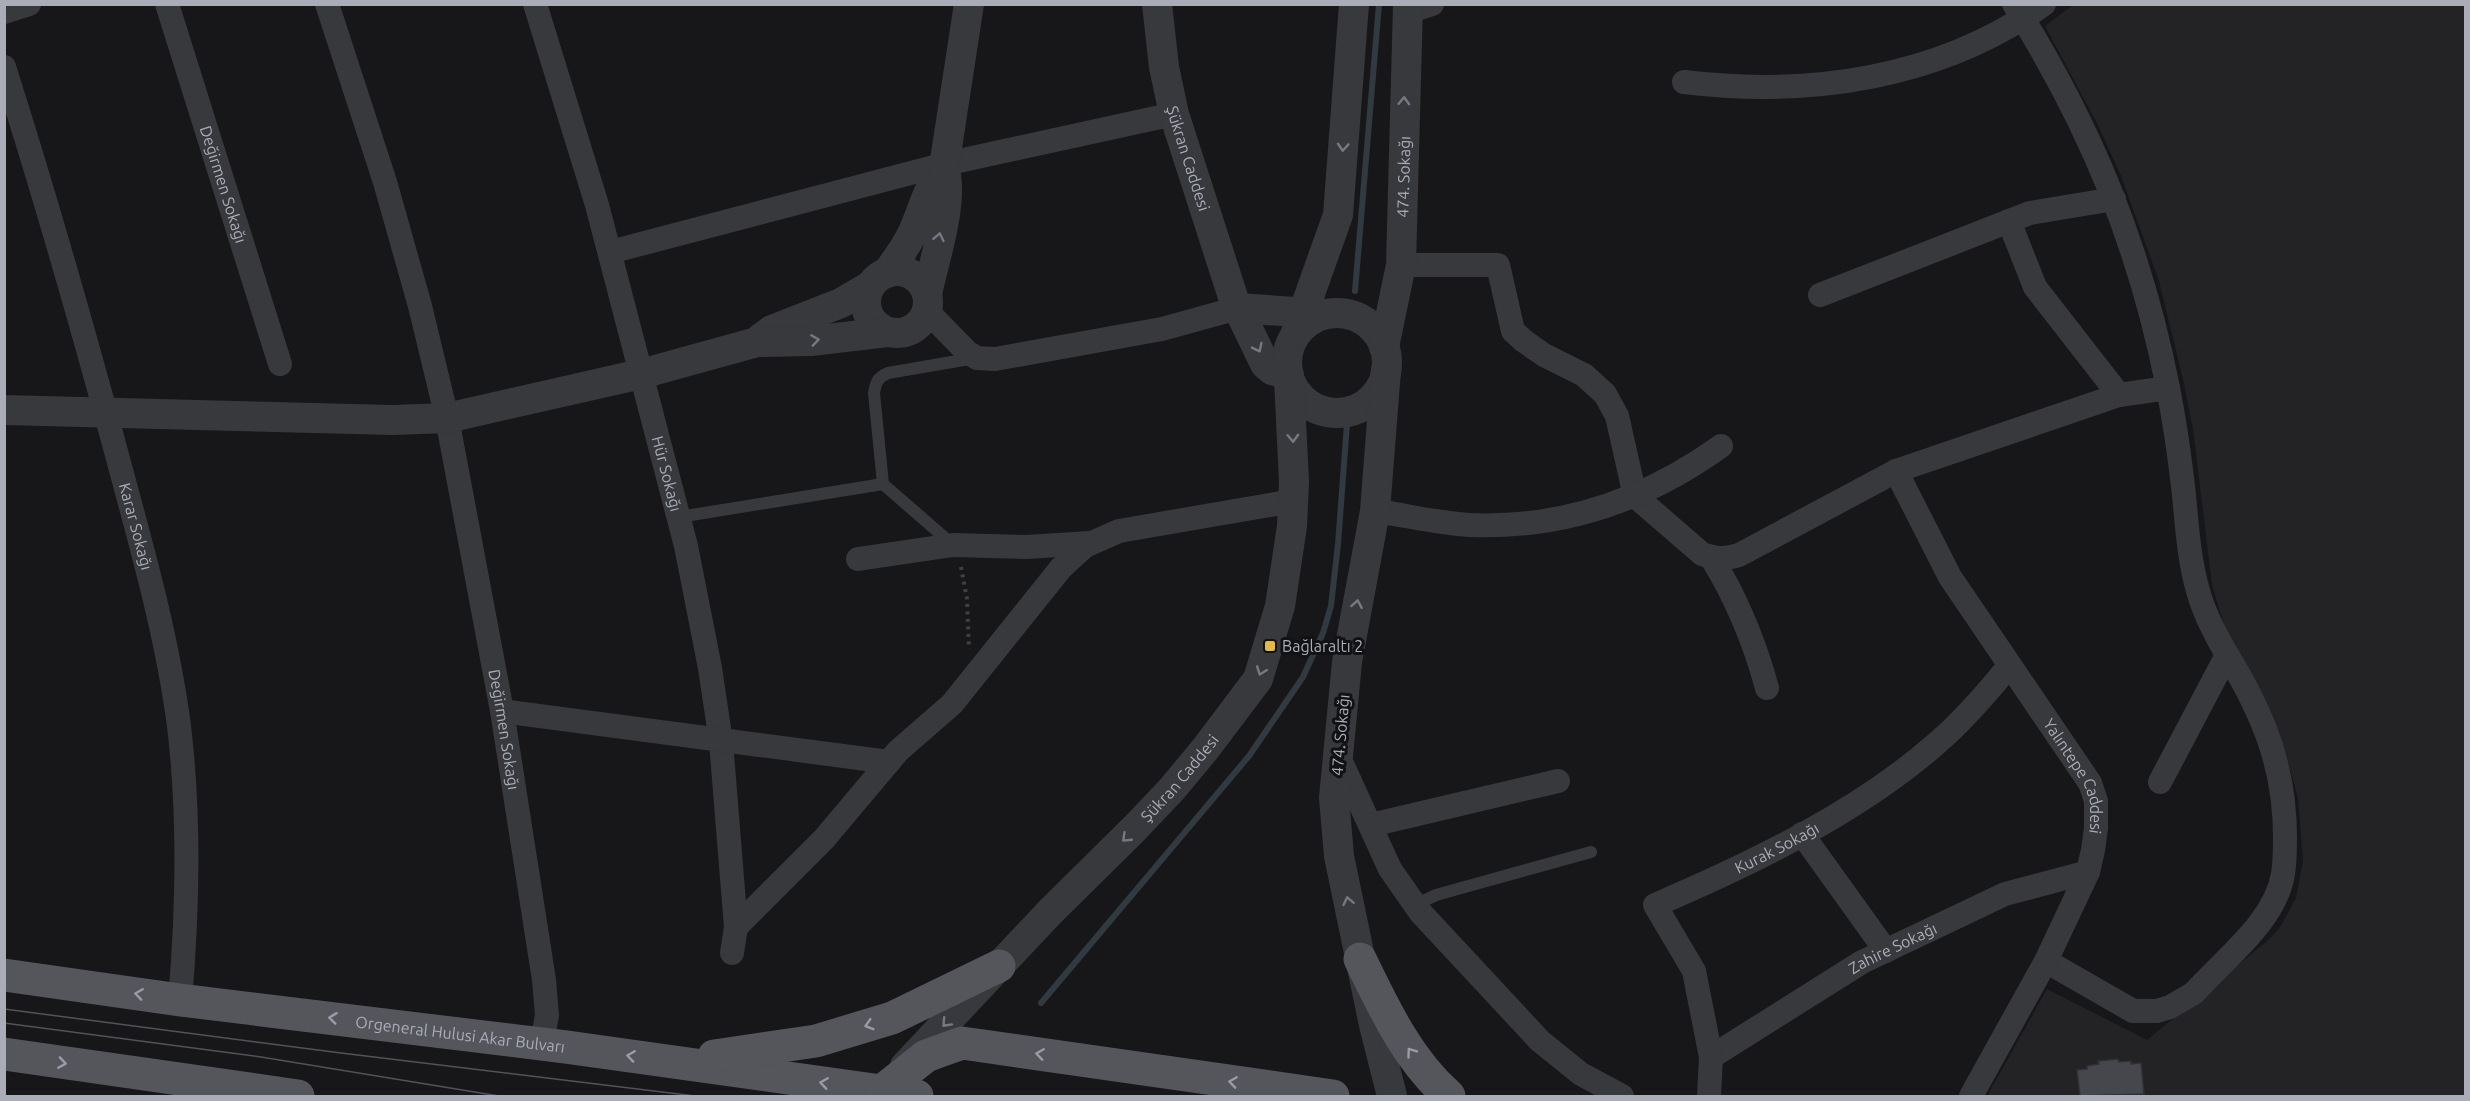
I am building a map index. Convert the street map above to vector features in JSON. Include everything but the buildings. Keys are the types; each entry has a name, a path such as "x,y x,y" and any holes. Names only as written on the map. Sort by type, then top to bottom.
{"main road":[{"path":"1360,959 1394,1028 1433,1082 1449,1096"},
{"path":"666,1061 737,1054 816,1041 891,1018 999,966"},
{"name":"Orgeneral Hulusi Akar Bulvarı","path":"4,975 180,1000 542,1044 880,1095 917,1096"},
{"path":"880,1095 926,1056 962,1043 1333,1096"},
{"path":"4,1054 298,1096"}],"street":[{"path":"4,12 29,4"},
{"name":"Değirmen Sokağı","path":"167,4 280,363"},
{"name":"Değirmen Sokağı","path":"327,4 385,182 420,306 447,418 502,711 544,980 547,1015 542,1044"},
{"name":"Hür Sokağı","path":"535,4 574,126 610,252 679,517 701,617 722,742 736,927 732,953"},
{"path":"4,410 393,420 447,418 641,374 757,342 811,341 909,331 922,320 947,200 948,180 944,165 969,4"},
{"name":"Şükran Caddesi","path":"880,1095 999,966 1172,789 1206,748 1258,679 1280,606 1287,566 1293,501 1293,438 1289,377 1272,370 1265,363 1238,308 1203,210 1174,114 1164,67 1157,4"},
{"path":"757,342 772,330 841,303 898,271 914,276 922,284 927,302 967,352 977,358 995,359 1162,329 1238,308 1309,320 1350,315 1371,327 1385,359 1377,393 1359,408 1347,412 1323,411 1312,406 1303,399 1289,377 1287,355 1309,320 1338,215 1353,4"},
{"path":"1684,82 1765,88 1828,85 1863,79 1899,71 1941,57 1994,35 2019,12 2044,4"},
{"name":"474. Sokağı","path":"1392,1096 1339,856 1334,798 1347,662 1375,511 1385,359 1401,265 1416,7"},
{"path":"2019,12 2072,102 2114,199 2150,309 2168,388 2180,463 2192,567 2208,618 2272,744 2282,785 2284,872 2281,886 2269,912 2194,993 2176,1004 2157,1011 2133,1011 2046,961"},
{"name":"Karar Sokağı","path":"4,67 45,195 163,627 179,728 185,789 186,935 180,1000"},
{"path":"610,252 944,165 1174,114"},
{"path":"887,332 873,322 866,302 911,235 935,178 944,165"},
{"path":"1820,295 2030,213 2114,199"},
{"path":"2009,221 2035,287 2119,395"},
{"path":"1401,265 1498,265 1513,331 1544,355 1590,379 1605,394 1619,422 1635,496 1702,554 1710,557 1730,558 1739,555 1896,471 2119,395 2168,388"},
{"path":"1375,511 1456,523 1502,525 1566,518 1635,496 1676,476 1721,446"},
{"name":"Yalıntepe Caddesi","path":"1896,471 1950,576 2090,783 2096,801 2094,850 2088,872 2046,961 1971,1096"},
{"path":"736,927 824,839 898,750 935,720 966,688 1003,638 1072,556 1090,543 1119,531 1293,501"},
{"path":"858,559 953,545 1026,548 1090,543"},
{"path":"1710,557 1729,586 1748,625 1767,688"},
{"path":"2160,782 2227,656"},
{"name":"Kurak Sokağı","path":"1711,1057 1694,971 1655,905 1705,884 1802,834 1884,784 1928,751 1963,719 2009,666"},
{"path":"502,711 722,742 889,762"},
{"path":"1337,753 1390,869 1415,905 1547,1047 1581,1074 1622,1096"},
{"path":"1371,825 1558,781"},
{"path":"1802,834 1886,951"},
{"name":"Zahire Sokağı","path":"1711,1057 1862,962 2005,894 2088,872"},
{"path":"1709,1096 1711,1057"}],"lane":[{"path":"953,545 883,483 874,393 875,382 888,374 977,358"},
{"path":"679,517 883,483"},
{"path":"1415,905 1436,896 1591,852"}],"path":[{"path":"953,545 963,573 966,599 969,656 966,688"}],"shaded area":[{"path":"2073,5 2465,5 2465,1096 1987,1096 2047,989 2147,1040 2279,929 2296,898 2303,861 2298,798 2286,754 2228,638 2212,585 2193,429 2159,281 2121,176 2098,125 2045,26"}],"waterway":[{"path":"1355,291 1379,4"},
{"path":"1041,1003 1249,756 1303,677 1323,633 1331,606 1347,424"}],"tram line":[{"path":"4,1009 695,1096"},
{"path":"4,1023 261,1057 499,1096"}],"place":[{"name":"Bağlaraltı 2","path":"1270,646"}]}
